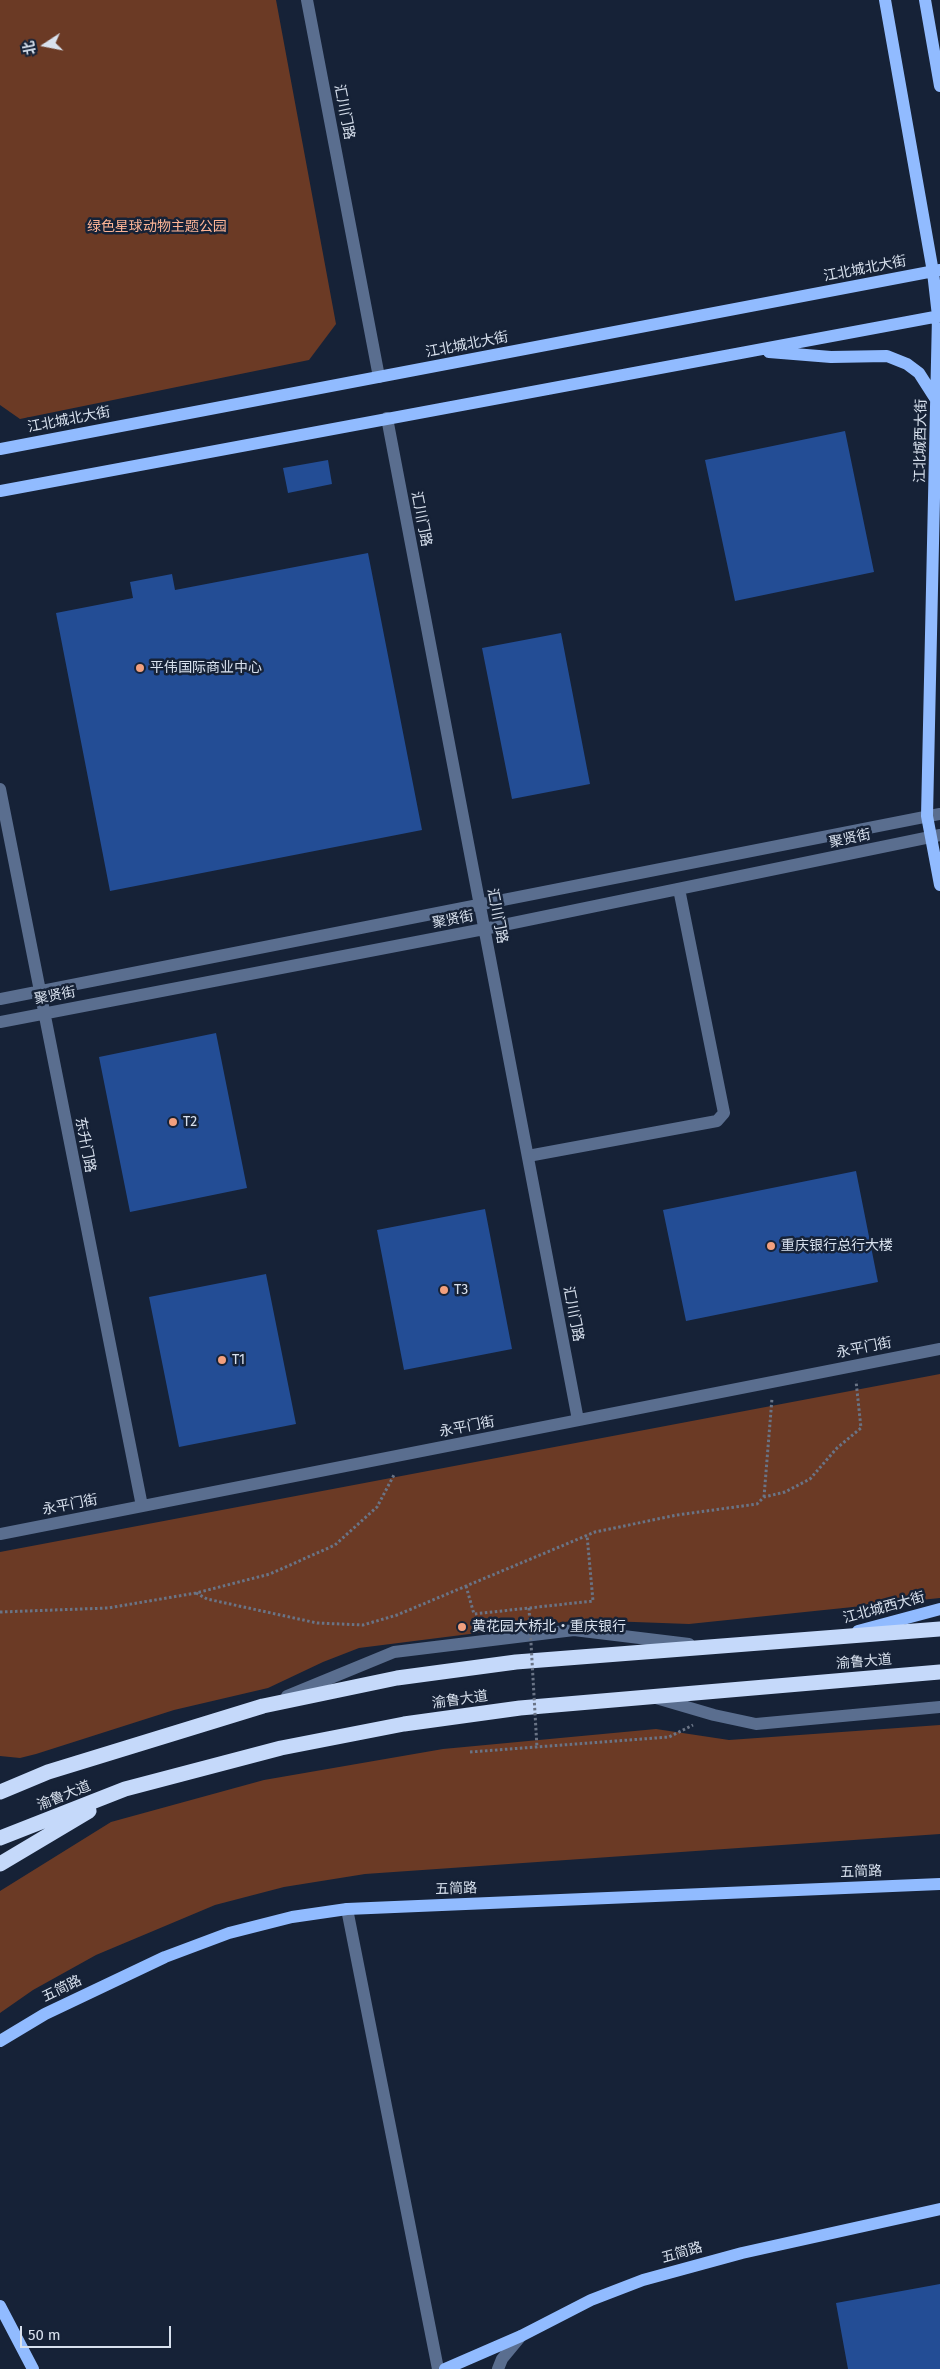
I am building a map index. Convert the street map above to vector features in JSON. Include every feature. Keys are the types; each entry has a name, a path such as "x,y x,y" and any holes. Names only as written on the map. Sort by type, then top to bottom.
{"highway":[{"name":"渝鲁大道","path":"0,1792 48,1772 263,1706 397,1678 516,1662 940,1629"},
{"name":"渝鲁大道","path":"0,1838 125,1789 281,1748 404,1724 520,1708 940,1672"},
{"path":"0,1785 48,1772"},
{"path":"0,1864 125,1789"}],"main road":[{"name":"江北城西大街","path":"885,0 937,271 939,316 936,400 934,815 940,885"},
{"path":"925,0 940,86"},
{"name":"江北城北大街","path":"0,449 937,271"},
{"path":"0,491 939,316"},
{"path":"751,351 830,357 887,356 907,364 919,373 936,400"},
{"name":"江北城西大街","path":"835,1637 940,1609"},
{"name":"五简路","path":"0,2041 44,2014 101,1986 184,1950 230,1933 292,1917 347,1909 940,1884"},
{"name":"五简路","path":"446,2369 520,2336 591,2300 643,2280 742,2252 940,2209"},
{"path":"0,2306 33,2369"}],"street":[{"name":"汇川门路","path":"307,0 379,377"},
{"name":"汇川门路","path":"387,418 578,1420"},
{"name":"东升门路","path":"0,789 142,1506"},
{"name":"聚贤街","path":"0,998 934,815"},
{"name":"聚贤街","path":"0,1022 484,929 935,836"},
{"path":"528,1156 717,1121 724,1112 679,889"},
{"name":"永平门街","path":"0,1534 940,1349"},
{"path":"263,1706 394,1652 574,1630 709,1647"},
{"path":"651,1696 714,1715 756,1724 940,1707"},
{"path":"347,1909 438,2369"},
{"path":"498,2369 502,2359 520,2336"}],"path":[{"path":"196,1592 207,1599 317,1623 363,1625 397,1615 587,1535 677,1515 757,1504 764,1497 786,1492 810,1479 837,1448 861,1428 854,1366"},
{"path":"764,1497 774,1382"},
{"path":"0,1612 108,1608 196,1592 270,1574 335,1545 377,1507 404,1454"},
{"path":"466,1586 474,1614 593,1601 587,1535"},
{"path":"529,1608 537,1748"},
{"path":"470,1752 669,1737 714,1715"}],"green space":[{"name":"绿色星球动物主题公园","path":"0,0 276,0 336,324 309,360 20,419 0,405"},
{"path":"940,1374 940,1598 689,1624 580,1620 359,1648 323,1662 268,1688 174,1710 36,1754 20,1758 0,1756 0,1552"},
{"path":"940,1725 940,1834 365,1874 284,1887 215,1905 96,1955 33,1990 0,2013 0,1891 111,1822 264,1780 443,1749 656,1729 729,1740"}],"building":[{"path":"845,431 874,572 735,601 705,460"},
{"path":"328,460 332,484 288,493 283,468"},
{"path":"368,553 422,830 110,891 56,613 133,598 130,582 172,574 175,590"},
{"path":"561,633 590,784 512,799 482,648"},
{"name":"T2","path":"216,1033 247,1188 130,1212 99,1057"},
{"name":"重庆银行总行大楼","path":"856,1171 878,1282 686,1321 663,1210"},
{"name":"T3","path":"485,1209 512,1349 404,1370 377,1230"},
{"name":"T1","path":"266,1274 296,1424 179,1447 149,1297"},
{"path":"940,2284 940,2369 848,2369 836,2303"}],"place":[{"name":"平伟国际商业中心","path":"140,668"},
{"name":"T2","path":"173,1122"},
{"name":"重庆银行总行大楼","path":"771,1246"},
{"name":"T3","path":"444,1290"},
{"name":"T1","path":"222,1360"},
{"name":"黄花园大桥北‧重庆银行","path":"462,1627"}]}
